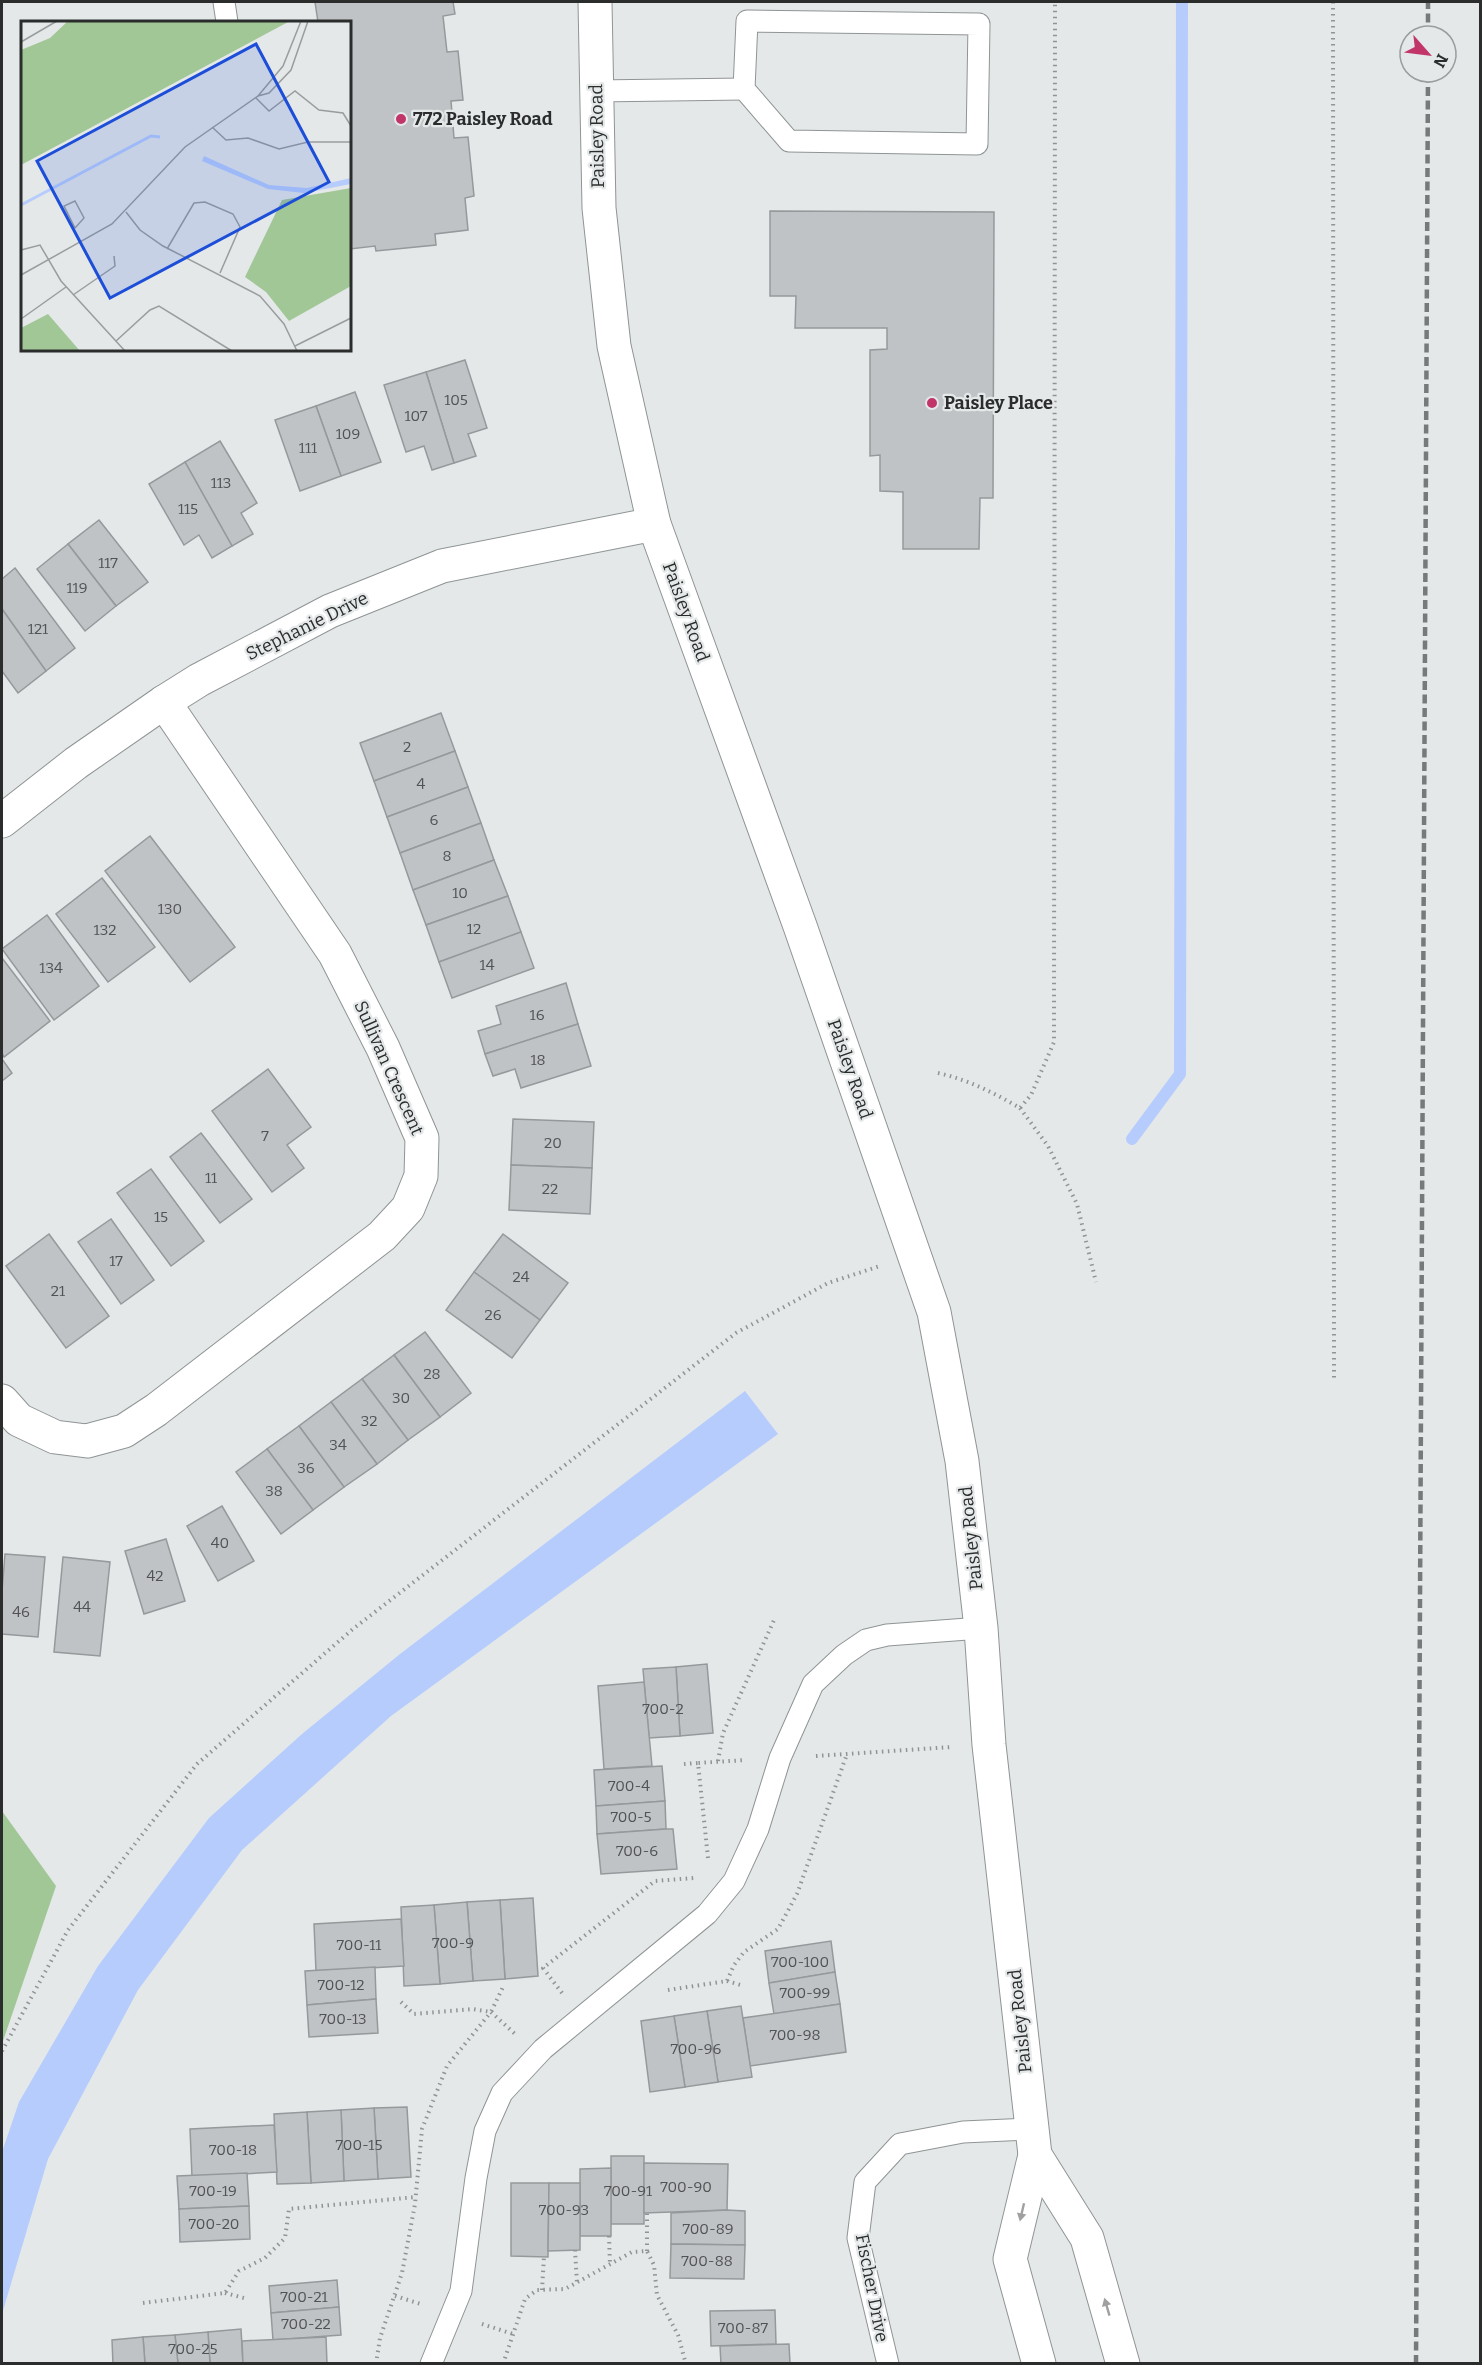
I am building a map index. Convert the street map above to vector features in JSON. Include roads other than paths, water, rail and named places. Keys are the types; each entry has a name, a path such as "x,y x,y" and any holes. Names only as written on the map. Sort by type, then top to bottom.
{"main road":[{"name":"Paisley Road","path":"595,2 599,208 614,346 654,524 800,926 934,1312 962,1461 981,1628 989,1745 1033,2142 1010,2259 1039,2364"},
{"name":"Stephanie Drive","path":"2,821 76,763 164,702 199,680 330,611 442,566 654,524"},
{"name":"Sullivan Crescent","path":"2,1401 19,1420 56,1437 87,1441 124,1431 156,1410 382,1236 408,1208 421,1176 422,1138 383,1048 335,954 164,702"},
{"name":"Paisley Road","path":"1033,2142 1087,2238 1123,2364"}],"lane":[{"path":"224,2 226,21"},
{"path":"595,91 744,89 789,141 977,144 979,24 747,21 744,89"},
{"path":"431,2364 461,2291 483,2140 502,2093 543,2049 707,1914 734,1881 758,1829 780,1758 813,1684 844,1655 866,1640 887,1635 981,1628"},
{"name":"Fischer Drive","path":"888,2364 858,2238 865,2182 900,2144 963,2132 1033,2142"}],"water":[{"path":"745,1391 778,1434 391,1716 242,1850 138,1990 48,2159 2,2314 2,2152 19,2102 98,1966 209,1818 302,1734 400,1654"}],"waterway":[{"path":"1132,1139 1180,1074 1182,2"}],"railway":[{"path":"1428,2 1428,24"},
{"path":"1416,2364 1428,84"}],"place":[{"name":"772 Paisley Road","path":"401,119"},
{"name":"Paisley Place","path":"932,403"}]}
